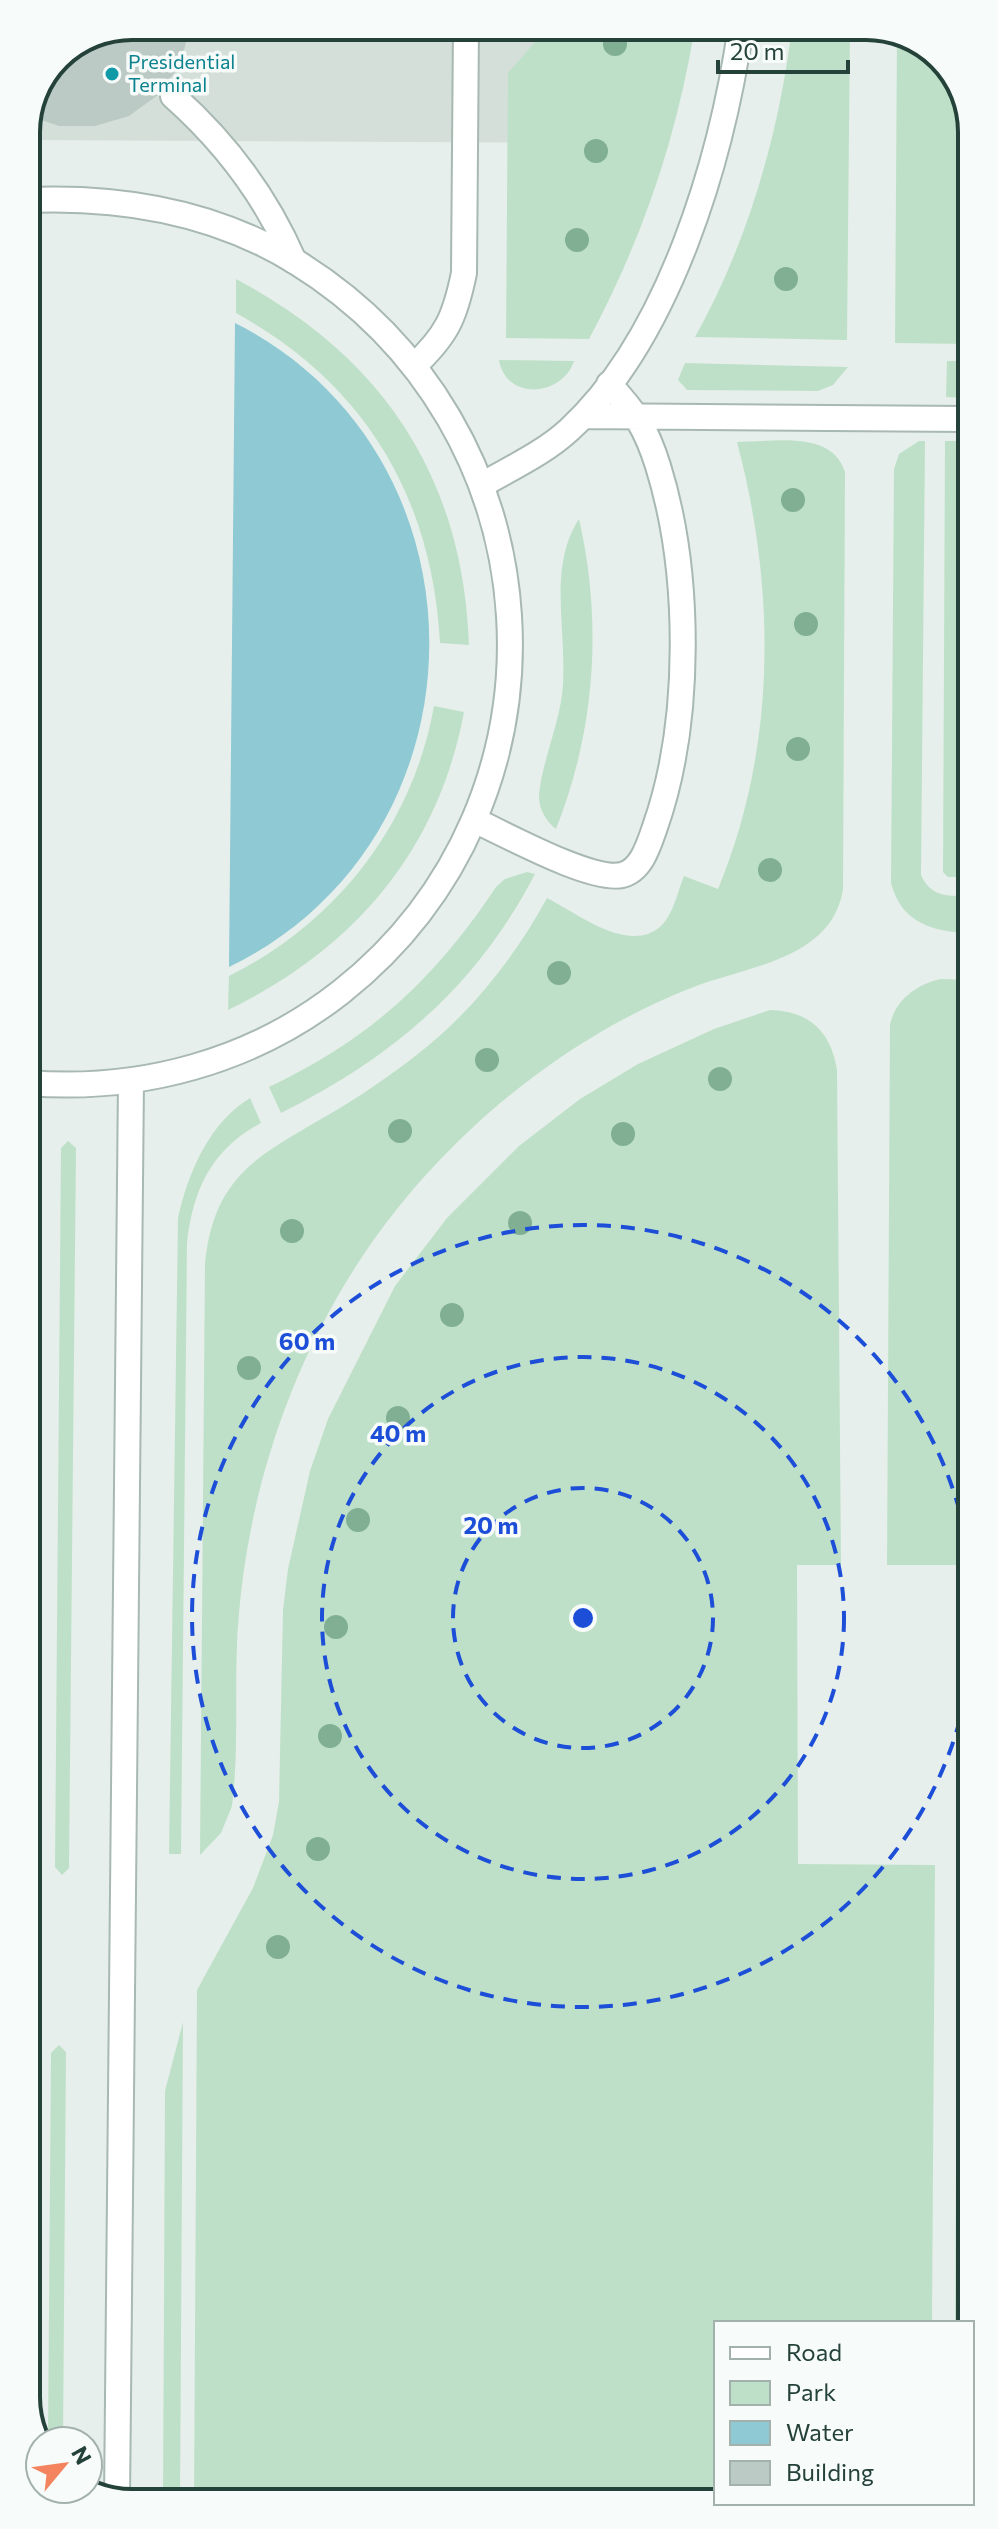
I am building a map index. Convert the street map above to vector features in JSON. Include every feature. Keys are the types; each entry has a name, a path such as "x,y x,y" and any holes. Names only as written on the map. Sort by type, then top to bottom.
{"street":[{"path":"414,366 440,341 451,321 464,273 466,40"},
{"path":"482,485 535,455 583,416 609,384 651,318 687,241 714,157 735,72 739,40"},
{"path":"173,96 232,154 277,220 294,261"},
{"path":"40,200 119,201 165,209 210,222 294,261 368,317 414,366 454,426 482,485 503,556 512,648 501,740 474,820 450,869 414,920 361,976 325,1004 244,1050 201,1066 131,1081 40,1084"},
{"path":"474,820 580,868 622,875 633,869 646,852 663,804 673,746 682,644 672,523 658,466 640,416 609,384"},
{"path":"583,416 958,419"},
{"path":"117,2488 131,1081"}],"shaded area":[{"path":"665,40 631,143 40,140 40,126 47,97 67,67 81,55 114,42"}],"green space":[{"path":"537,40 692,40 668,148 655,187 625,264 589,339 506,338 508,73"},
{"path":"790,40 850,40 847,340 695,337 714,302 745,226 770,146"},
{"path":"897,46 922,59 939,76 956,114 958,344 895,343"},
{"path":"236,279 288,310 334,345 373,385 405,428 431,476 451,528 463,584 469,645 440,643 434,590 423,540 406,493 383,450 355,410 321,374 281,342 236,313"},
{"path":"499,360 574,361 568,373 558,382 535,389 512,383"},
{"path":"947,361 958,361 958,398 946,397"},
{"path":"685,363 848,367 833,385 818,391 687,390 678,380"},
{"path":"783,440 814,444 838,458 845,472 843,890 835,913 822,932 784,957 691,988 643,1009 552,1064 509,1096 431,1169 366,1251 317,1334 297,1378 265,1470 253,1517 239,1613 232,1806 221,1833 200,1855 205,1264 210,1232 232,1184 248,1167 374,1086 447,1029 495,977 523,939 547,898 603,928 634,936 648,934 661,926 672,909 684,876 718,889 737,835 751,780 760,724 764,667 764,611 759,554 737,442"},
{"path":"919,441 925,441 921,875 935,891 958,896 958,932 931,927 910,916 902,907 891,883 894,469 899,454"},
{"path":"945,441 958,441 958,877 948,877 943,872"},
{"path":"579,519 591,598 591,676 579,754 556,829 544,815 539,797 562,695 563,560"},
{"path":"434,706 464,712 452,762 434,809 411,851 384,890 351,926 314,957 273,985 228,1010 229,976 268,954 303,928 335,899 364,866 388,830 408,791 424,750"},
{"path":"527,872 535,874 512,914 458,985 428,1015 360,1068 281,1113 269,1087 338,1049 397,1004 449,951 496,887 505,879"},
{"path":"941,979 958,980 958,1565 887,1565 890,1025 902,1001 924,985"},
{"path":"770,1010 796,1014 807,1019 824,1035 837,1070 841,1565 797,1565 798,1864 935,1865 932,2321 714,2321 714,2489 194,2489 197,1990 253,1888 273,1835 279,1802 283,1610 288,1569 310,1471 328,1419 395,1286 447,1218 519,1146 580,1099 638,1064 714,1029"},
{"path":"250,1098 261,1123 230,1145 208,1172 194,1205 187,1243 181,1854 169,1854 178,1218 202,1150 223,1121"},
{"path":"68,1141 76,1148 69,1868 62,1875 55,1867 61,1148"},
{"path":"958,1865 958,2321 955,2321"},
{"path":"183,2022 180,2489 163,2489 165,2091"},
{"path":"59,2045 66,2052 63,2425 48,2425 51,2053"}],"water":[{"path":"235,323 321,384 382,462 418,551 429,647 416,742 378,831 316,908 229,967"}],"building":[{"name":"Presidential Terminal","path":"187,40 179,66 158,95 129,116 95,126 59,126 41,120 47,97 55,81 81,55 114,42"}],"place":[{"name":"Presidential Terminal","path":"112,74"}]}
